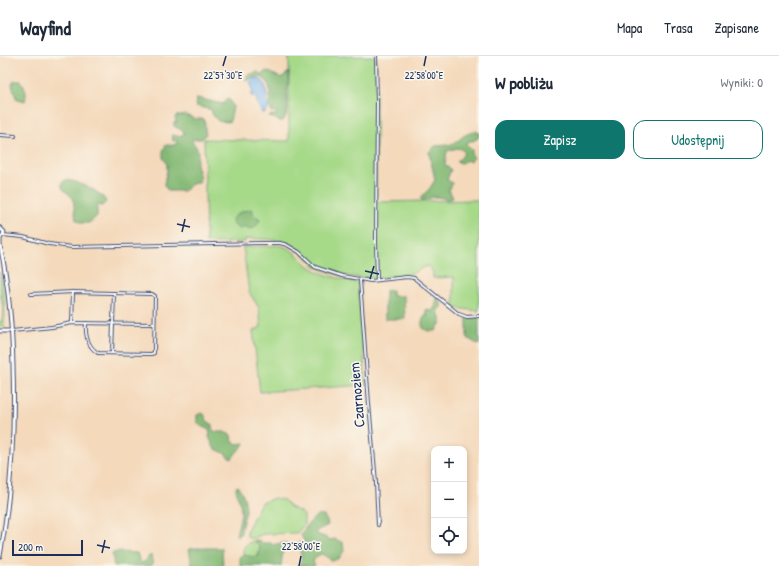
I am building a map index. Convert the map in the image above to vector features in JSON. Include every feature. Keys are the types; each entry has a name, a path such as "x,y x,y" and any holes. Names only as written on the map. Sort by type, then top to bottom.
{"main road":[{"path":"0,228 2,236 0,245 10,301 14,402 13,453 9,500 0,556"},
{"path":"0,331 12,330"}],"street":[{"path":"376,56 378,101 376,243 377,280"},
{"path":"0,136 16,136"},
{"path":"2,236 23,236 49,244 72,247 280,243 294,249 318,269 342,276 360,280 407,277 414,278 459,314 479,316"},
{"name":"Czarnoziem","path":"360,280 378,524"},
{"path":"72,323 73,292"},
{"path":"31,294 73,292 152,294 155,296 154,353 98,354 92,350 85,336 86,323"},
{"path":"112,353 114,293"},
{"path":"12,330 52,327 72,323 155,324"}],"green space":[{"path":"289,56 374,56 376,58 376,202 479,200 479,311 454,308 454,277 433,278 433,272 428,266 412,273 398,276 376,278 353,277 331,273 321,269 295,247 284,242 245,239 245,242 206,243 204,139 289,141"},
{"path":"267,71 281,78 289,72 287,112 284,119 281,121 269,117 271,115 277,115 276,112 271,111 270,108 270,88 266,80 257,77 245,81 248,75 257,72 261,74"},
{"path":"14,81 21,81 23,84 26,91 25,101 16,98 12,85"},
{"path":"197,98 223,104 227,99 230,100 233,107 230,121 218,121 212,114 212,110 196,106"},
{"path":"186,115 195,119 204,119 205,121 206,134 202,139 193,139 192,141 198,151 197,168 200,179 197,183 192,184 183,191 168,191 164,185 167,164 163,158 163,151 166,145 175,145 177,143 177,140 173,141 172,135 179,136 184,134 183,131 174,126 174,122 177,122 175,118 176,116"},
{"path":"476,131 479,133 478,138 473,141 468,141 466,144 473,151 471,153 474,158 470,162 467,160 462,163 457,161 462,157 464,152 461,149 457,148 447,151 445,164 451,169 447,180 453,183 449,190 453,198 446,199 432,197 422,200 420,198 430,188 435,180 429,152 435,146 449,145 465,135"},
{"path":"66,180 82,184 94,190 104,198 106,202 102,206 97,205 97,216 89,223 82,223 76,220 73,198 62,188 62,182"},
{"path":"251,209 253,211 253,215 260,220 256,226 252,229 244,227 240,229 235,226 232,219 240,212"},
{"path":"273,245 281,246 293,251 311,268 317,271 358,283 366,385 260,392 253,331 261,327 259,308 249,292 243,247"},
{"path":"0,272 4,293 5,313 4,327 0,328 3,309 0,291"},
{"path":"392,290 392,296 404,296 405,319 385,319 385,291"},
{"path":"437,298 441,302 441,307 438,310 441,323 436,331 429,331 423,328 423,319 425,315 427,317 427,309 431,312 435,307"},
{"path":"479,317 479,345 467,338 467,318"},
{"path":"201,413 204,414 207,421 212,424 212,428 215,432 224,432 231,435 232,441 237,444 244,443 232,459 214,448 209,437 210,433 208,429 201,426 198,422 197,415"},
{"path":"237,486 241,490 244,497 246,510 241,532 238,537 236,536 241,511 236,488"},
{"path":"274,498 284,500 290,507 302,513 304,515 304,525 297,533 263,534 251,539 247,537 247,530 261,503"},
{"path":"317,515 324,516 328,525 316,531 318,535 329,540 335,539 343,543 344,551 339,558 333,561 322,554 317,556 314,560 313,562 315,566 298,566 302,558 297,545 299,542 302,543 304,541 301,535 308,524"},
{"path":"254,541 260,547 258,556 254,558 243,555 243,549 245,546"},
{"path":"254,541 263,543 271,543 273,545 286,543 288,546 283,551 281,566 240,566 240,556 259,556 260,547"},
{"path":"222,548 223,566 192,566 189,549"},
{"path":"112,553 137,553 140,562 142,563 151,555 153,564 150,566 114,566"}],"water":[{"path":"254,78 261,80 265,85 268,109 265,113 262,113 258,106 256,97 251,96 253,90 250,82"}]}
